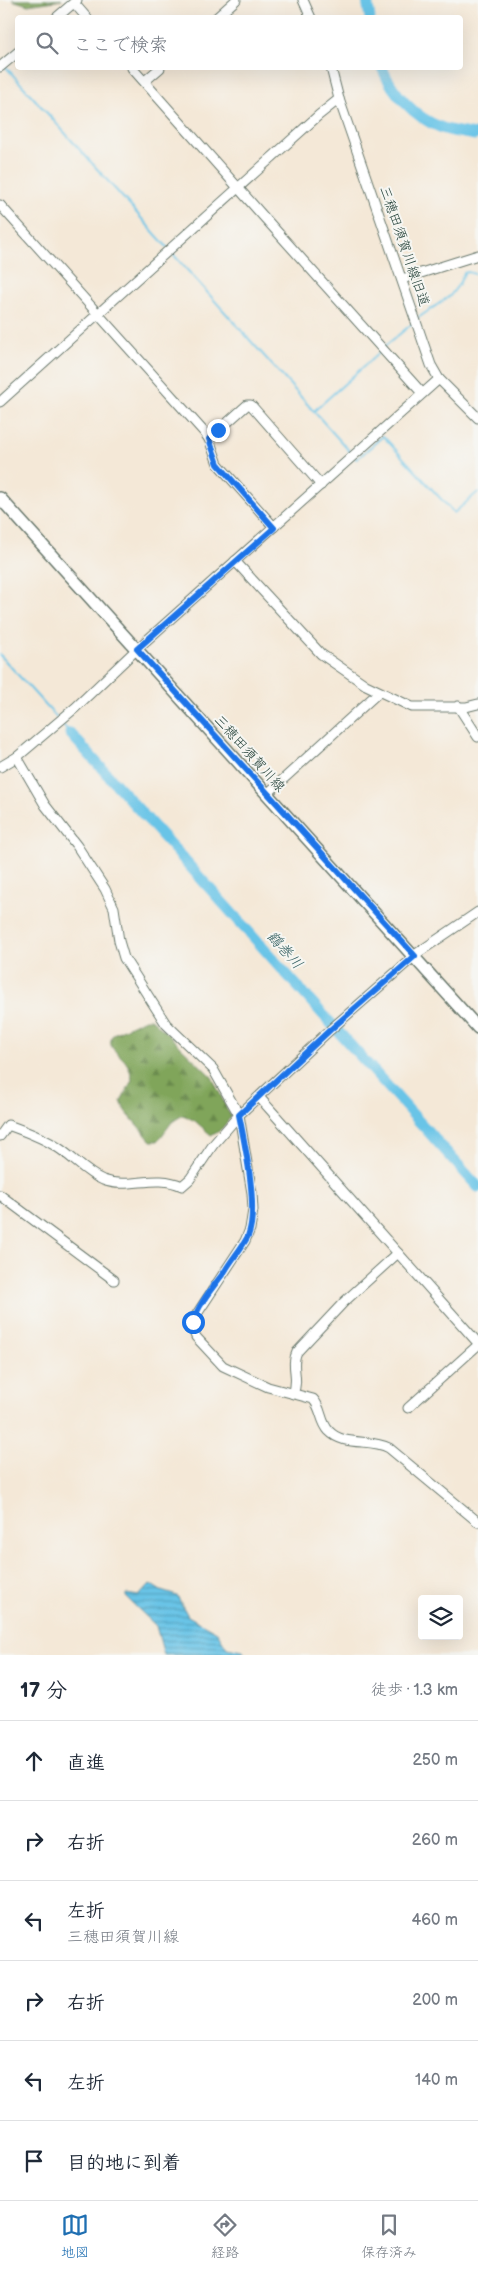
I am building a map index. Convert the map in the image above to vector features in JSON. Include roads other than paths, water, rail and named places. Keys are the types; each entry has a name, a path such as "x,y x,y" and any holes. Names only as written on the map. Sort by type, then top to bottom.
{"main road":[{"name":"三穂田須賀川線","path":"0,498 478,1028"}],"street":[{"path":"219,15 236,0"},
{"path":"303,0 310,15"},
{"path":"60,15 76,1 85,15"},
{"path":"0,67 15,54"},
{"path":"134,70 422,393"},
{"path":"145,81 158,70"},
{"name":"三穂田須賀川線旧道","path":"332,70 339,99 431,365 439,379 478,418"},
{"path":"0,402 339,99"},
{"path":"0,205 209,439 218,464 274,528"},
{"path":"402,279 478,255"},
{"path":"0,767 17,757 75,708 235,560 274,528 439,379"},
{"path":"209,439 247,405 252,405 321,485"},
{"path":"235,560 321,654 379,692 412,706 478,704"},
{"path":"267,794 379,692"},
{"path":"458,706 478,737"},
{"path":"17,757 45,805 77,846 105,889 114,908 119,941 124,958 166,1024 213,1069 239,1115 252,1199 253,1210 250,1229 245,1241 193,1320 193,1329 202,1345 223,1366 268,1387 315,1400 325,1425 336,1437 376,1443 390,1448 478,1522"},
{"path":"0,1136 8,1125 39,1138 56,1146 91,1173 107,1181 138,1182 162,1180 182,1186 190,1179 213,1145 239,1115 330,1030 415,956 478,912"},
{"path":"259,1097 478,1344 408,1408"},
{"path":"0,1195 114,1280"},
{"path":"293,1394 297,1385 294,1361 297,1352 344,1302 398,1254"}],"water":[{"path":"150,1584 161,1591 177,1596 188,1616 217,1632 227,1648 243,1651 246,1655 164,1655 156,1626 126,1597 126,1594 139,1596"}],"waterway":[{"path":"367,0 370,15"},
{"path":"5,66 167,247"},
{"path":"383,70 405,103 430,123 448,130 474,135 478,133"},
{"path":"172,253 352,454"},
{"path":"418,318 450,296 464,273 468,272 478,275"},
{"path":"384,347 413,323"},
{"path":"314,411 381,351"},
{"path":"355,458 357,459 383,436 454,513 478,492"},
{"path":"0,655 57,718"},
{"path":"62,724 70,733"},
{"name":"鶴巻川","path":"70,733 478,1187"}]}
